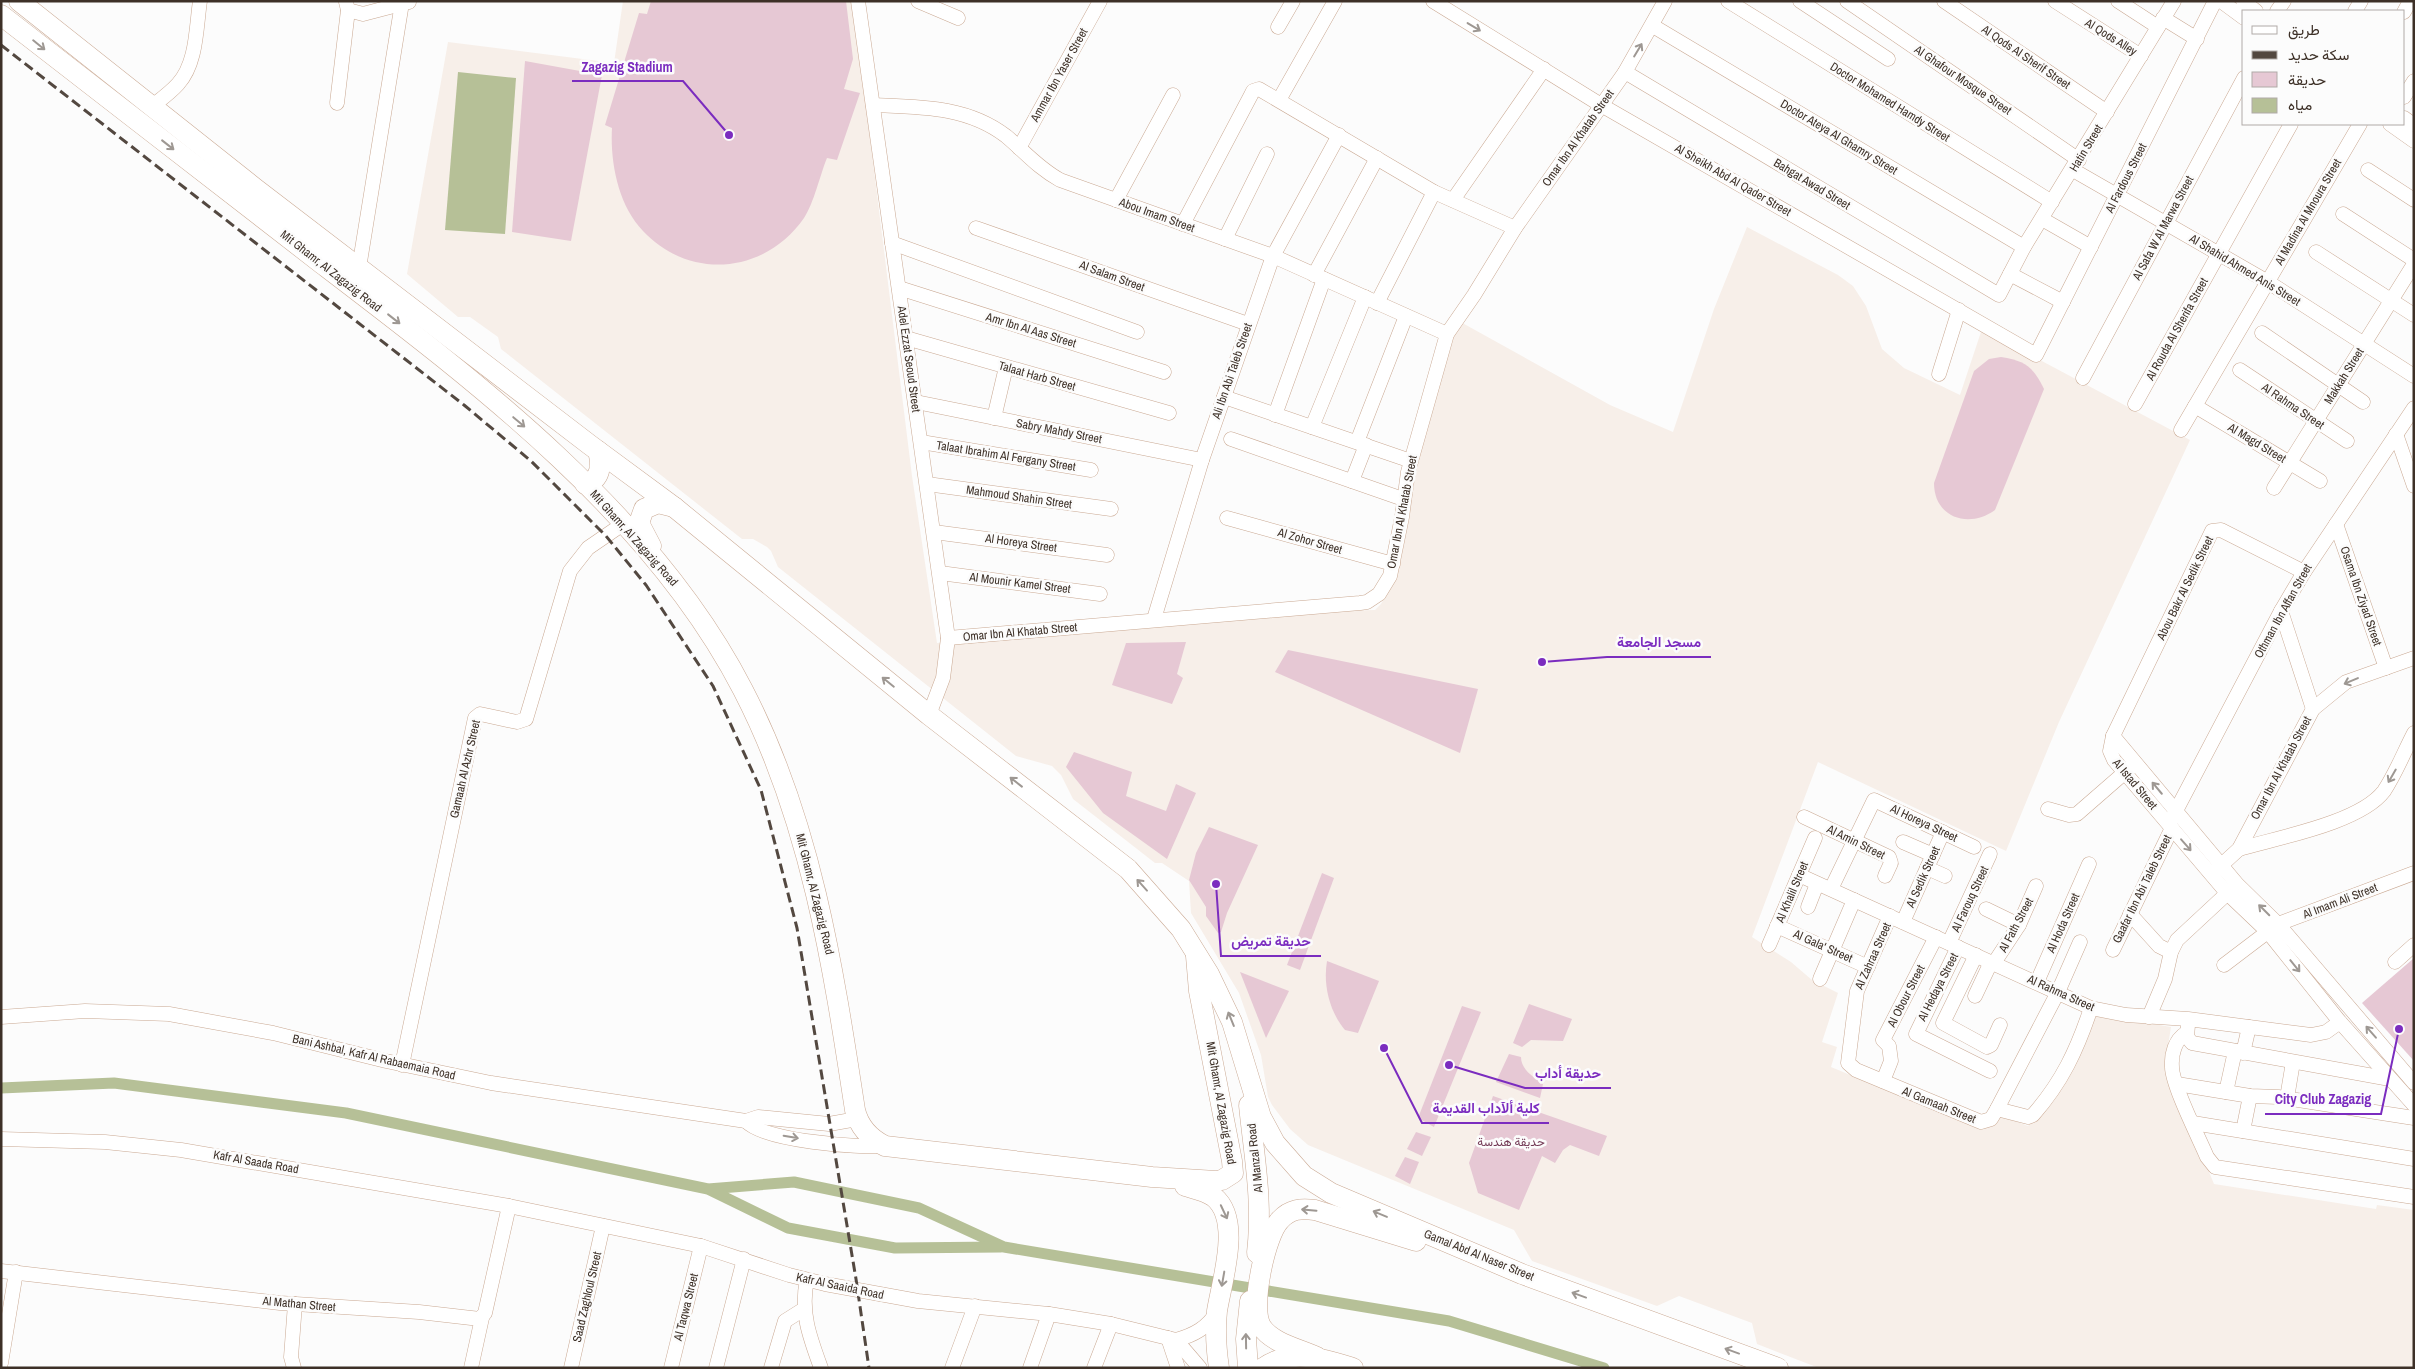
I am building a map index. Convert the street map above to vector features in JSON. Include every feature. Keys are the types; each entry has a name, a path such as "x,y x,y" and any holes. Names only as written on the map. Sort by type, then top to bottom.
{"highway":[{"name":"Mit Ghamr, Al Zagazig Road","path":"19,1 151,107 359,268 674,507 929,715 1128,869 1181,929 1196,951 1222,998 1246,1066"},
{"name":"Mit Ghamr, Al Zagazig Road","path":"1,15 404,327 535,435 585,484 665,569 707,628 743,690 759,722 786,791 810,864 827,939 857,1118 868,1135 885,1146 1152,1177 1222,1180 1232,1172 1214,1055 1199,990 1196,951"},
{"path":"585,484 596,479 600,472 598,451"},
{"path":"665,569 642,531 639,523 640,515 650,504 658,502 674,507"},
{"name":"Al Manzal Road","path":"1246,1066 1260,1199 1261,1252"},
{"name":"Gamal Abd Al Naser Street","path":"1246,1066 1267,1131 1283,1155 1304,1176 1331,1193 1489,1260 1778,1368"},
{"name":"Mit Ghamr, Al Zagazig Road","path":"1152,1177 1202,1190 1214,1197 1227,1221 1228,1246 1217,1311"},
{"path":"1248,1368 1246,1339 1253,1315 1261,1252 1279,1220 1291,1211 1302,1208 1328,1213 1403,1237 1467,1261 1489,1260"},
{"path":"1217,1311 1215,1331 1218,1368"},
{"path":"1253,1315 1269,1335 1317,1357 1353,1368"},
{"path":"1264,1368 1289,1357 1317,1357"}],"street":[{"path":"151,107 178,84 187,71 192,56 200,1"},
{"name":"Adel Ezzat Seoud Street","path":"858,1 948,638 943,678 929,715"},
{"path":"918,1 958,18"},
{"name":"Ammar Ibn Yaser Street","path":"1019,148 1100,1"},
{"path":"1278,27 1293,1"},
{"path":"1279,100 1335,1"},
{"name":"Al Sheikh Abd Al Qader Street","path":"1433,1 1601,105 2036,355"},
{"name":"Omar Ibn Al Khatab Street","path":"948,638 1367,602 1384,589 1393,564 1411,461 1447,334 1515,228 1625,72 1653,26 1665,1"},
{"name":"Doctor Mohamed Hamdy Street","path":"1728,1 2052,202"},
{"path":"1800,1 1888,60"},
{"name":"Al Ghafour Mosque Street","path":"1847,1 2076,165"},
{"name":"Al Qods Al Sherif Street","path":"1944,1 2108,112"},
{"name":"Al Qods Alley","path":"2055,1 2141,56"},
{"path":"2118,1 2197,38"},
{"name":"Hatin Street","path":"1999,295 2024,247 2076,165 2174,1"},
{"name":"Al Fardous Street","path":"2036,355 2216,1"},
{"path":"2221,1 2242,17"},
{"path":"2242,1 2255,10"},
{"path":"337,102 347,5 363,14 406,2 359,268"},
{"name":"Doctor Ateya Al Ghamry Street","path":"1653,26 2024,247"},
{"path":"1453,200 1544,69"},
{"name":"Bahgat Awad Street","path":"1625,72 1999,295"},
{"path":"2405,96 2414,81"},
{"name":"Al Safa W Al Marwa Street","path":"2083,378 2242,82"},
{"path":"1183,224 1253,91 1259,90 1434,192 1515,228"},
{"path":"1116,200 1173,95"},
{"name":"Abou Imam Street","path":"873,105 934,107 953,111 989,125 1048,174 1273,256 1447,334"},
{"name":"Al Rouda Al Sherifa Street","path":"2136,404 2290,125"},
{"name":"Al Madina Al Mnoura Street","path":"2180,430 2359,125"},
{"path":"2391,125 2414,141"},
{"name":"Ali Ibn Abi Taleb Street","path":"1154,619 1202,460 1273,256 1339,135"},
{"path":"1225,239 1267,154"},
{"path":"1275,414 1319,277 1377,158"},
{"name":"Al Shahid Ahmed Anis Street","path":"2076,165 2117,195 2268,282 2414,376"},
{"path":"2368,170 2414,200"},
{"path":"1312,427 1371,300 1434,192"},
{"path":"2343,214 2414,262"},
{"path":"2042,219 2091,247"},
{"name":"Al Salam Street","path":"976,228 1248,324"},
{"path":"892,242 1137,332"},
{"path":"2316,252 2414,315"},
{"name":"Makkah Street","path":"2274,488 2414,262"},
{"path":"2010,274 2063,302"},
{"name":"Amr Ibn Al Aas Street","path":"899,288 1164,372"},
{"path":"1940,374 1960,310"},
{"path":"1352,481 1362,444 1406,316"},
{"path":"2262,333 2363,402"},
{"name":"Talaat Harb Street","path":"906,338 1169,413"},
{"path":"994,418 1006,367"},
{"name":"Al Rahma Street","path":"2240,370 2347,441"},
{"path":"1224,397 1411,461"},
{"name":"Sabry Mahdy Street","path":"916,402 1202,460"},
{"name":"Al Magd Street","path":"2195,406 2320,481"},
{"name":"Othman Ibn Affan Street","path":"2170,826 2176,811 2281,611 2304,572 2414,408"},
{"path":"2396,434 2414,486"},
{"path":"1231,439 1403,499"},
{"name":"Talaat Ibrahim Al Fergany Street","path":"921,442 1091,470"},
{"name":"Mahmoud Shahin Street","path":"927,484 1111,509"},
{"name":"Al Zohor Street","path":"1227,518 1393,564"},
{"name":"Gamaah Al Azhr Street","path":"402,1064 475,718 480,714 517,722 526,719 570,571 588,548 623,524"},
{"name":"Osama Ibn Ziyad Street","path":"2336,524 2386,668"},
{"name":"Abou Bakr Al Sedik Street","path":"2113,736 2212,531 2221,530 2304,572"},
{"name":"Al Horeya Street","path":"934,532 1107,555"},
{"name":"Al Mounir Kamel Street","path":"940,573 1100,594"},
{"path":"2281,611 2313,708"},
{"name":"Omar Ibn Al Khatab Street","path":"2217,870 2238,849 2313,708 2346,682 2414,658"},
{"name":"Omar Ibn Al Khatab Street","path":"2238,849 2328,824 2370,804 2383,792 2414,733"},
{"name":"Al Istad Street","path":"2113,736 2176,811 2232,889 2273,928 2414,1083"},
{"name":"Al Istad Street","path":"2113,736 2110,746 2112,756 2124,772 2170,826 2217,870"},
{"path":"2048,809 2069,815 2077,814 2135,763"},
{"name":"Al Horeya Street","path":"1854,840 1874,800 1974,847"},
{"name":"Al Amin Street","path":"1804,817 1890,858 1891,863 1885,876"},
{"name":"Gaafar Ibn Abi Taleb Street","path":"2113,950 2170,826"},
{"name":"Al Sedik Street","path":"1897,919 1927,868 1943,832"},
{"name":"Al Khalil Street","path":"1769,945 1815,838"},
{"path":"1831,890 1854,840"},
{"name":"Al Horeya Street","path":"1904,842 1933,855"},
{"name":"Al Farouq Street","path":"1954,945 1990,854"},
{"name":"Al Hoda Street","path":"2037,982 2089,864"},
{"path":"1927,868 1945,876"},
{"name":"Al Imam Ali Street","path":"2224,965 2273,928 2414,873"},
{"name":"Al Rahma Street","path":"1799,875 2091,1008 2126,1015 2149,1017 2187,1026 2249,1027 2316,1035 2330,1030 2340,1022"},
{"path":"1808,907 1817,884"},
{"name":"Al Fath Street","path":"1975,996 1993,963 2019,925 2036,886"},
{"path":"2149,1017 2165,979 2171,952 2181,935 2232,889"},
{"path":"1820,978 1854,900"},
{"path":"1986,909 2019,925"},
{"path":"2130,914 2159,946 2171,952"},
{"name":"Al Zahraa Street","path":"1848,1055 1855,1023 1856,996 1868,966 1897,919"},
{"name":"Al Gala' Street","path":"1777,926 1868,966"},
{"name":"Al Istad Street","path":"2273,928 2340,1022 2414,1105"},
{"name":"Al Obour Street","path":"1882,1081 1891,1061 1889,1046 1883,1040 1936,937"},
{"name":"Al Gamaah Street","path":"1848,1055 1848,1063 1853,1069 1981,1122 1991,1119 2058,992 2080,942"},
{"name":"Al Hedaya Street","path":"1954,945 1916,1034 1990,1071"},
{"path":"2395,962 2414,945"},
{"path":"1976,955 1943,1023 1987,1047 1990,1045 2000,1025"},
{"path":"1997,1109 2028,1117 2033,1116 2068,1068 2079,1044 2091,1008"},
{"name":"Bani Ashbal, Kafr Al Rabaemaia Road","path":"1,1017 85,1011 170,1014 273,1033 402,1064 544,1092 746,1121"},
{"path":"2187,1026 2192,1043 2390,1079"},
{"path":"2187,1026 2174,1047 2172,1067 2177,1084 2207,1157 2212,1164 2219,1168 2414,1197"},
{"path":"2226,1092 2249,1027"},
{"path":"2287,1098 2293,1062"},
{"path":"2402,1093 2414,1083"},
{"path":"2177,1084 2250,1096 2287,1098 2414,1118"},
{"path":"2250,1096 2269,1105 2414,1126"},
{"path":"2243,1131 2250,1096"},
{"path":"746,1121 758,1118 829,1124 857,1118"},
{"path":"746,1121 756,1129 768,1133 833,1145 885,1146"},
{"path":"2193,1123 2414,1159"},
{"name":"Kafr Al Saada Road","path":"1,1139 105,1142 181,1150 509,1206"},
{"path":"471,1368 509,1206"},
{"name":"Kafr Al Saaida Road","path":"509,1206 701,1246 807,1280 889,1296 1049,1314 1111,1324 1172,1339"},
{"name":"Saad Zaghloul Street","path":"571,1368 603,1226"},
{"name":"Al Taqwa Street","path":"670,1368 701,1246"},
{"path":"716,1368 744,1259"},
{"name":"Al Mathan Street","path":"1,1271 295,1304 482,1318"},
{"path":"2,1358 16,1272"},
{"path":"807,1280 804,1309 805,1323 821,1368"},
{"path":"294,1368 291,1357 295,1304"},
{"path":"952,1368 975,1306"},
{"path":"772,1368 785,1321 804,1309"},
{"path":"1172,1339 1189,1336 1203,1329 1217,1311"},
{"path":"1030,1368 1049,1314"},
{"path":"1094,1368 1111,1324"},
{"path":"1172,1339 1178,1368"},
{"path":"1172,1339 1200,1368"}],"shaded area":[{"path":"623,1 853,1 912,476 937,643 1285,612 1375,610 1391,587 1409,493 1457,320 1610,405 1673,432 1714,309 1747,227 1838,275 1853,286 1866,306 1882,349 1904,368 1960,395 1982,329 2190,440 2059,722 2006,851 1818,762 1752,937 1791,962 1812,980 1838,993 1822,1042 1837,1047 1831,1067 1983,1130 1997,1114 2028,1126 2066,1075 2092,1013 2171,1027 2165,1065 2214,1184 2376,1209 2377,1205 2414,1210 2414,1368 1819,1368 1757,1344 1752,1323 1679,1296 1657,1306 1532,1261 1514,1230 1308,1145 1290,1129 1268,1097 1261,1055 1239,993 1191,913 1189,881 1162,863 1155,863 1073,799 1061,775 1052,766 1016,756 778,567 771,551 767,547 753,539 742,539 501,349 498,337 470,317 458,317 407,274 448,42 614,63"}],"green space":[{"path":"651,1 846,1 853,59 844,89 860,93 837,160 827,158 808,212 788,237 769,251 748,260 726,264 704,264 682,258 662,247 643,231 634,221 622,196 614,169 612,128 605,125 639,13 647,14"},
{"path":"525,61 602,75 571,241 512,232"},
{"path":"2001,357 2028,366 2044,389 1995,510 1985,516 1974,519 1955,517 1946,512 1940,505 1934,483 1974,371 1989,359"},
{"path":"1186,642 1177,674 1183,678 1172,704 1112,685 1126,643"},
{"path":"1288,650 1478,689 1460,753 1275,672"},
{"path":"1074,752 1132,772 1126,796 1166,811 1176,784 1196,793 1167,859 1103,813 1066,767"},
{"path":"1209,827 1258,845 1227,913 1221,932 1218,933 1206,916 1206,907 1189,880 1196,853"},
{"path":"1322,873 1334,878 1300,970 1287,965"},
{"path":"2414,958 2414,1061 2362,1003"},
{"path":"1327,961 1379,981 1358,1033 1345,1030 1339,1023 1331,1006 1326,979"},
{"path":"1240,972 1289,991 1266,1038"},
{"path":"1529,1004 1572,1019 1563,1041 1531,1040 1522,1047 1513,1043"},
{"path":"1462,1006 1481,1012 1434,1127 1418,1118"},
{"name":"حديقة هندسة","path":"1509,1054 1521,1057 1523,1066 1543,1084 1540,1098 1496,1082"},
{"name":"حديقة هندسة","path":"1493,1096 1607,1136 1599,1156 1570,1145 1563,1150 1555,1163 1542,1156 1519,1210 1478,1193 1469,1163"},
{"path":"1416,1132 1431,1137 1422,1156 1407,1149"},
{"path":"1405,1157 1419,1162 1410,1184 1395,1176"}],"water":[{"path":"458,72 516,78 505,234 445,230"}],"waterway":[{"path":"1,1088 114,1083 346,1113 708,1189 794,1182 919,1208 1004,1247 1449,1321 1604,1368"},
{"path":"710,1190 788,1228 895,1248 1001,1247"}],"railway":[{"path":"1,45 464,405 531,461 606,536 646,585 713,686 761,790 797,928 856,1279 869,1368"}],"place":[{"name":"Zagazig Stadium","path":"729,135"},
{"name":"مسجد الجامعة","path":"1542,662"},
{"name":"حديقة تمريض","path":"1216,884"},
{"name":"City Club Zagazig","path":"2399,1029"},
{"name":"كلية ألآداب القديمة","path":"1384,1048"},
{"name":"حديقة أداب","path":"1449,1065"}]}
